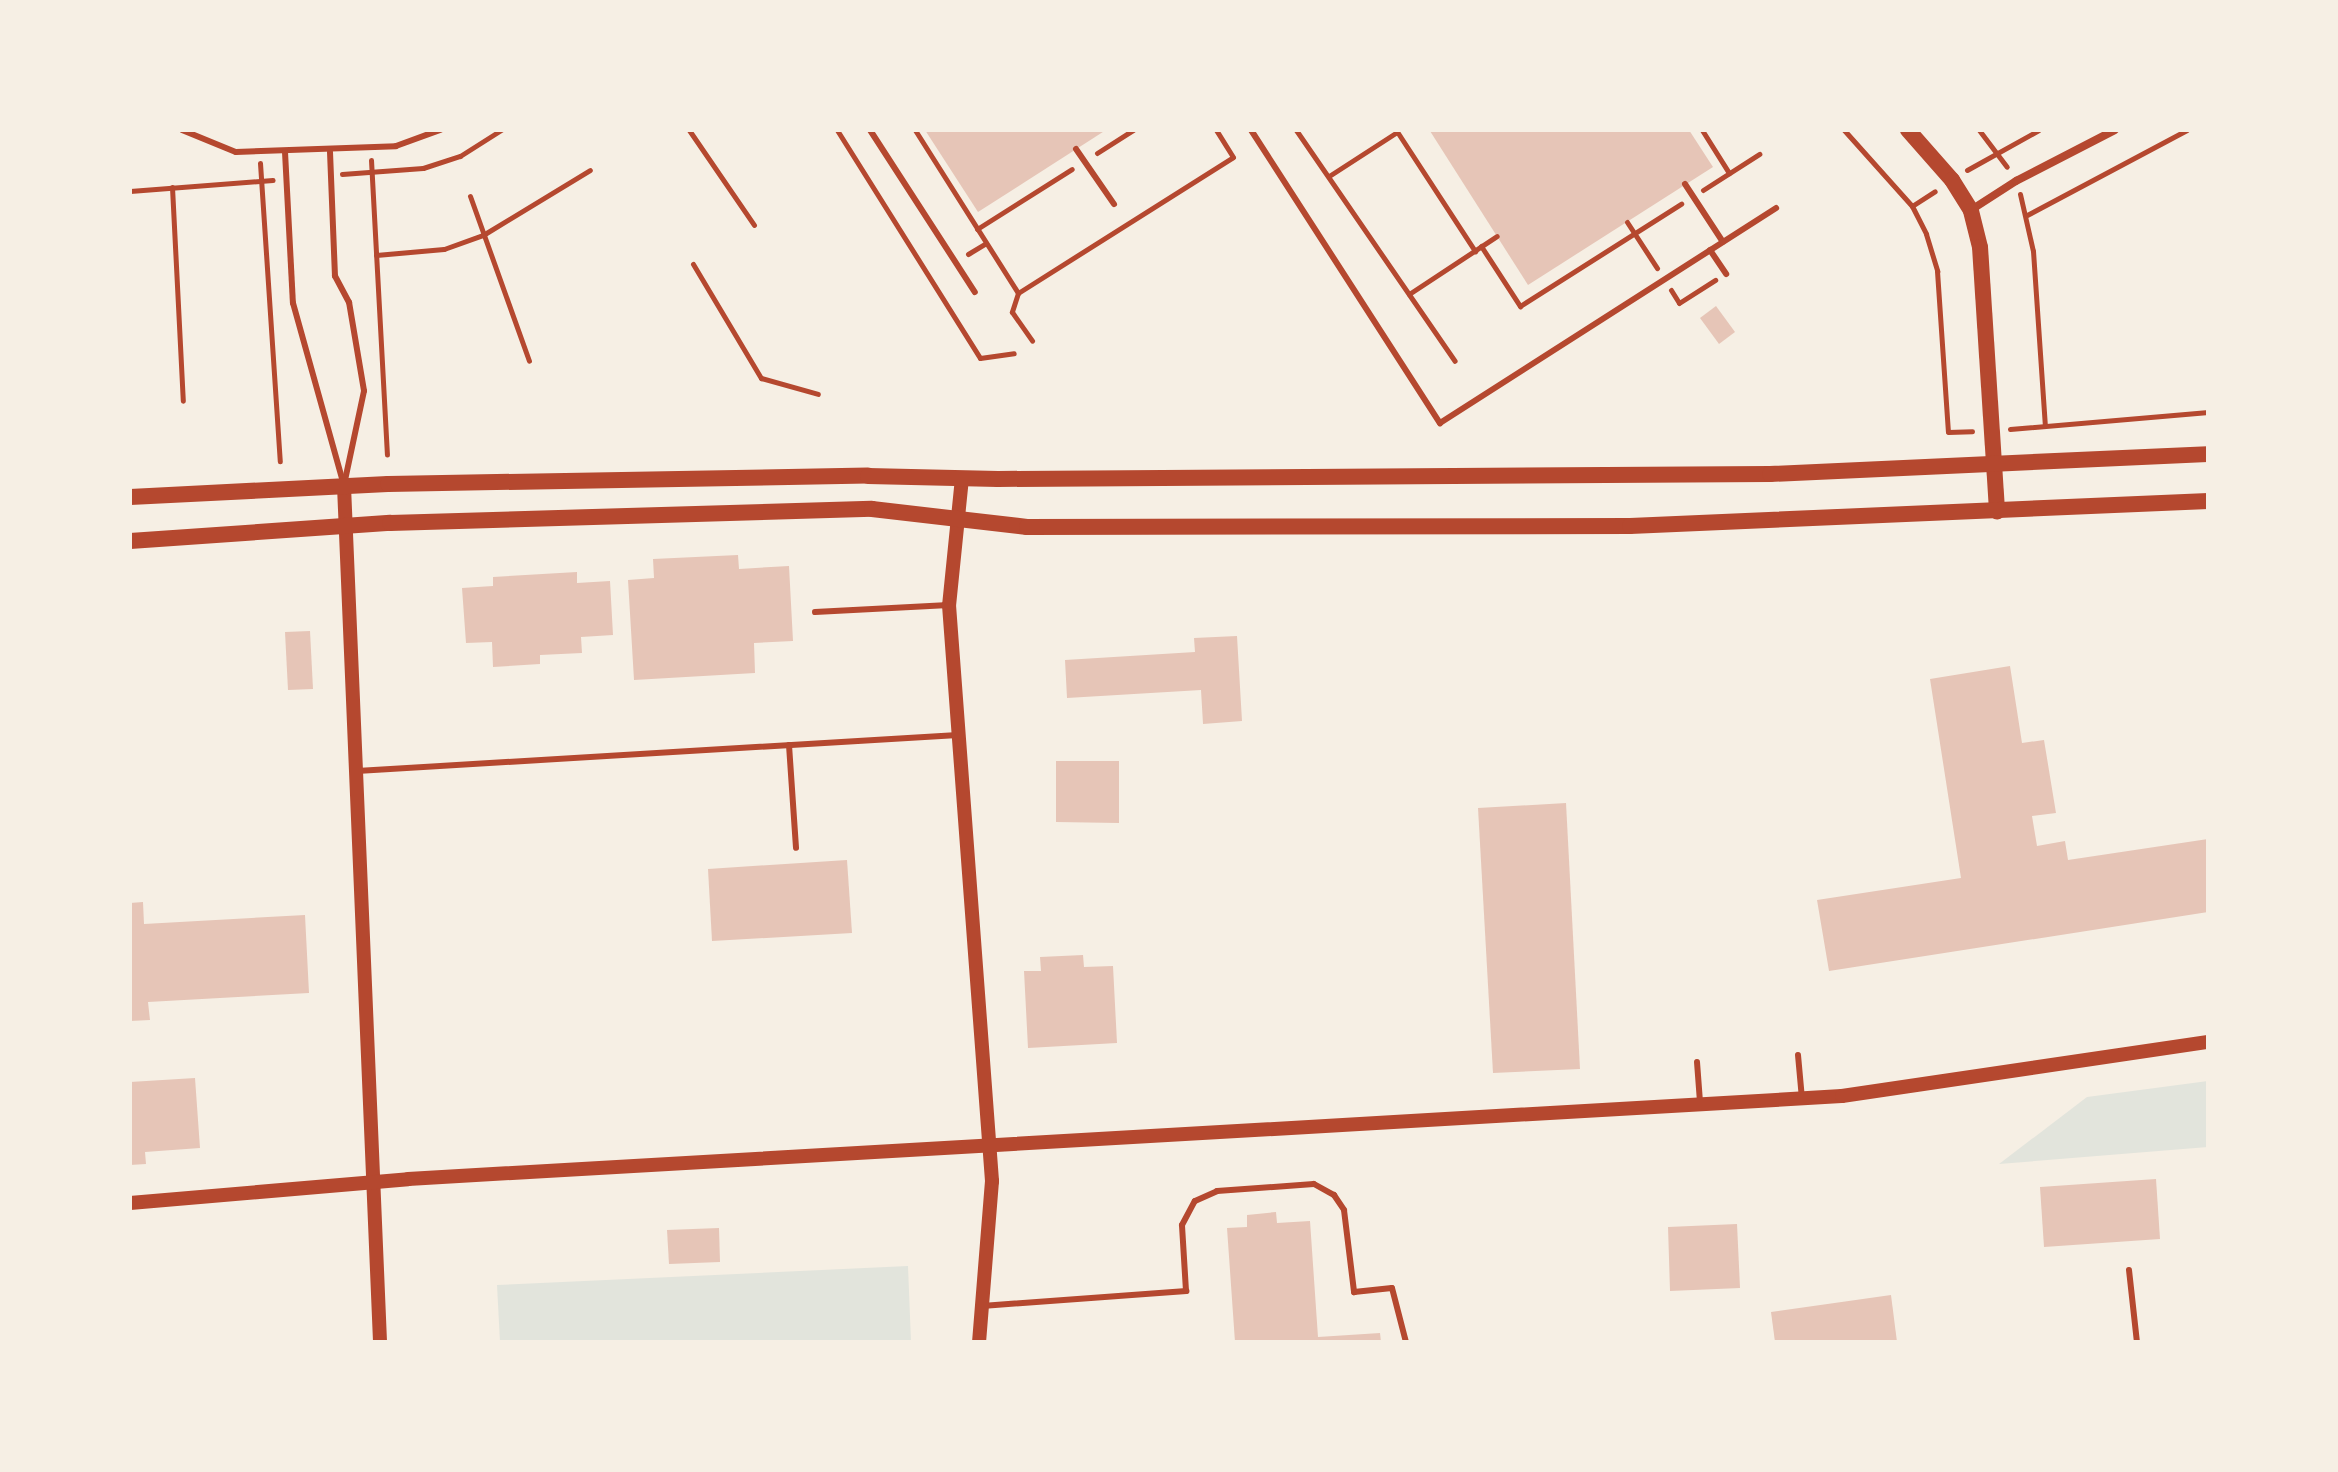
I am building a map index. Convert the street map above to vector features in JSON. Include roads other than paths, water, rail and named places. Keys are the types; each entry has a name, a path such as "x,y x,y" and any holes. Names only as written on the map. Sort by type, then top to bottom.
{"main road":[{"path":"1908,130 1952,180 1971,211 1980,247 1997,511"},
{"path":"130,497 344,486 962,478 1644,476 2208,454"},
{"path":"130,541 346,526 872,509 1027,527 1630,526 2208,501"}],"street":[{"path":"1971,211 2016,181 2115,130"},
{"path":"962,478 949,605 990,1148 979,1342"},
{"path":"344,486 380,1342"},
{"path":"130,1203 374,1182 1802,1099 2208,1042"}],"lane":[{"path":"182,130 236,152 330,152 396,146 440,130"},
{"path":"870,130 975,292"},
{"path":"1251,130 1440,423 1776,208"},
{"path":"1076,149 1114,204"},
{"path":"285,152 293,303 344,486"},
{"path":"330,152 335,276 349,302 364,391 344,486"},
{"path":"1685,184 1723,242"},
{"path":"1710,250 1726,274"},
{"path":"815,612 949,605"},
{"path":"357,771 958,735"},
{"path":"789,745 796,848"},
{"path":"1798,1055 1802,1099"},
{"path":"1697,1062 1701,1106"},
{"path":"982,1306 1186,1291 1182,1225 1195,1201 1217,1191 1314,1184 1334,1195 1344,1210 1354,1292 1392,1288 1406,1342"},
{"path":"2129,1270 2137,1342"}]}
